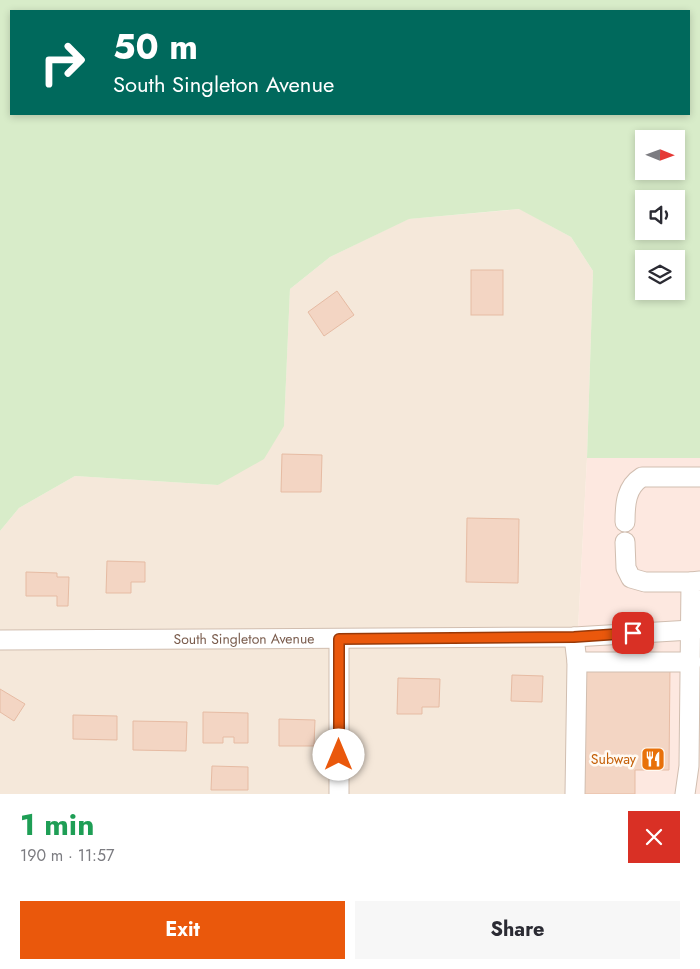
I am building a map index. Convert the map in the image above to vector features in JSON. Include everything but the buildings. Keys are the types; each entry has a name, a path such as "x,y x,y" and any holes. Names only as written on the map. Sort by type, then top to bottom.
{"street":[{"path":"625,522 626,503 630,490 635,482 642,477 700,477"},
{"path":"625,542 626,568 631,578 645,582 695,581 697,630 691,662 689,766 685,794"},
{"name":"South Singleton Avenue","path":"0,640 574,637 697,630"},
{"path":"574,637 576,662 575,794"},
{"path":"339,639 339,794"},
{"path":"576,662 691,662"}],"shaded area":[{"path":"520,209 571,237 593,271 587,458 578,629 0,633 0,531 19,508 75,476 218,485 284,425 290,289 330,257 408,219"},
{"path":"587,458 700,458 700,619 686,624 578,629"},
{"path":"700,639 700,794 572,794 577,644"},
{"path":"577,644 572,794 348,794 348,646"},
{"path":"331,646 331,794 0,794 0,647"}],"green space":[{"path":"0,0 700,0 700,458 587,458 593,271 571,237 519,209 409,219 330,257 290,289 284,426 264,459 218,485 75,476 19,508 0,531"}],"place":[{"name":"Subway","path":"653,759"}],"route":[{"path":"339,755 339,639 574,637 633,633"}]}
